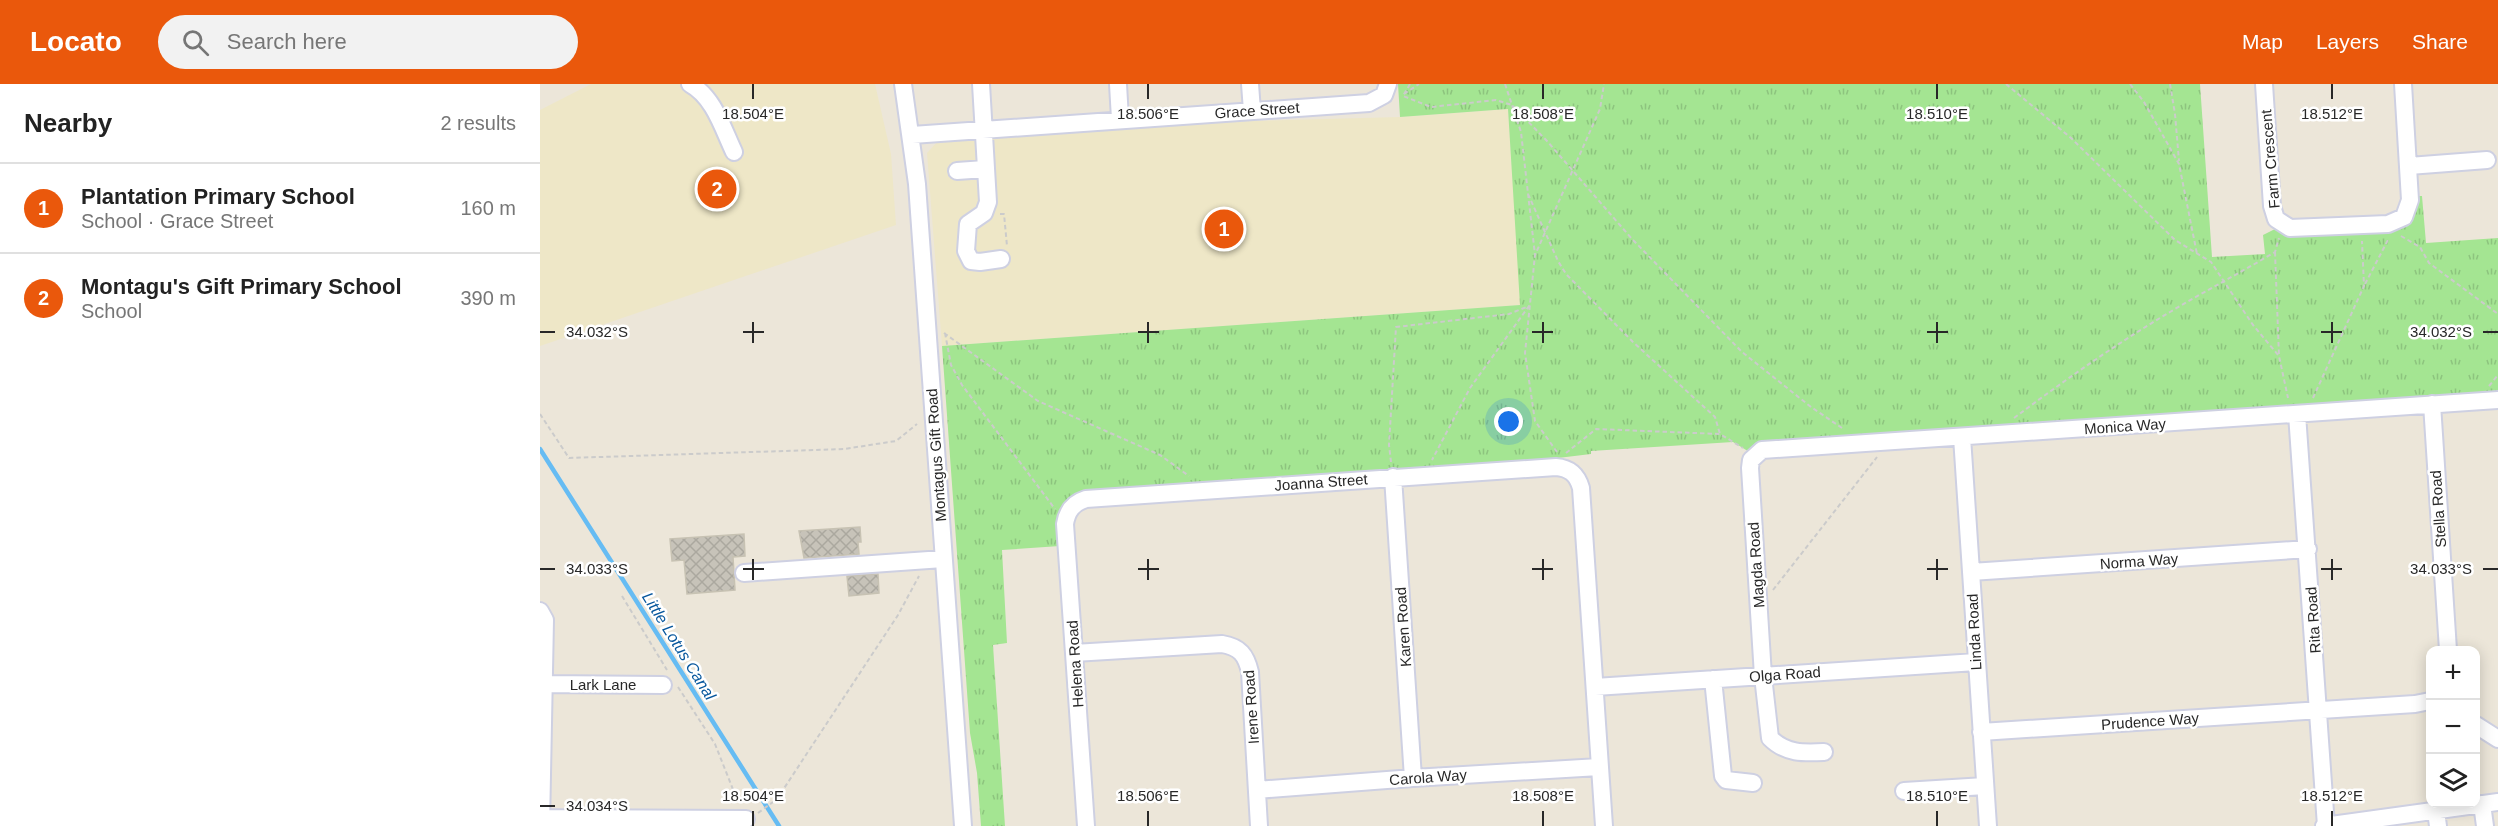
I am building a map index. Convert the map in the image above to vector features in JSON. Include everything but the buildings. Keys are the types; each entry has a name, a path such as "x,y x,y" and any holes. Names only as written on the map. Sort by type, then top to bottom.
{"street":[{"path":"690,84 704,94 711,104 734,152"},
{"name":"Montagus Gift Road","path":"903,84 912,135 935,560 963,826"},
{"path":"981,84 988,202 984,213 968,224 966,251 971,261 1001,259"},
{"path":"1118,84 1120,119"},
{"path":"1250,84 1252,111"},
{"name":"Farm Crescent","path":"2264,84 2272,206 2276,219 2283,225 2302,229 2388,224 2404,217 2410,200 2403,84"},
{"name":"Grace Street","path":"912,135 1369,103 1386,89"},
{"path":"2409,166 2487,160"},
{"path":"957,171 985,168"},
{"name":"Monica Way","path":"1755,455 1762,450 2498,400"},
{"name":"Stella Road","path":"2432,404 2448,646"},
{"name":"Rita Road","path":"2297,414 2319,710 2325,826"},
{"name":"Linda Road","path":"1962,437 1988,826"},
{"name":"Magda Road","path":"1755,455 1750,468 1763,676 1770,738 1787,750 1800,753 1824,752"},
{"name":"Joanna Street","path":"1074,505 1086,499 1393,477 1556,467 1570,470 1581,488 1595,687"},
{"name":"Karen Road","path":"1393,477 1413,778"},
{"name":"Helena Road","path":"1074,505 1066,516 1065,524 1086,826"},
{"name":"Norma Way","path":"1971,572 2308,549"},
{"path":"744,573 935,560"},
{"path":"540,611 545,620 541,822 749,814"},
{"name":"Irene Road","path":"1074,653 1222,644 1232,645 1241,650 1250,672 1259,826"},
{"name":"Olga Road","path":"1595,687 1976,662"},
{"path":"1713,679 1723,776 1726,780 1753,783"},
{"name":"Lark Lane","path":"543,684 670,681"},
{"path":"1595,687 1604,826"},
{"path":"2319,710 2426,701"},
{"name":"Prudence Way","path":"1981,732 2319,710"},
{"path":"2480,728 2498,739"},
{"name":"Carola Way","path":"1257,790 1599,767"},
{"path":"1904,791 1985,786"},
{"path":"2325,826 2437,818 2490,803 2485,826"}],"path":[{"path":"1410,84 1403,96 1431,107 1496,100 1512,105 1632,239 1742,352 1811,407 1872,443 1880,453 1764,601 1758,603"},
{"path":"1505,84 1521,132 1535,255 1525,353 1535,421 1561,457 1596,429 1720,434 1755,455"},
{"path":"1535,255 1600,109 1604,84"},
{"path":"2006,84 2071,138 2175,240 2211,262 2253,325 2280,356"},
{"path":"2130,84 2144,102 2179,164"},
{"path":"2170,84 2179,164 2198,256"},
{"path":"1528,194 1557,261 1566,274 1633,342 1715,417 1720,434"},
{"path":"984,213 1004,214 1008,256 1001,259"},
{"path":"2283,225 2275,252 2280,356 2290,406 2297,414 2310,406 2364,286 2393,232 2420,247 2429,263 2498,314"},
{"path":"2361,226 2364,286"},
{"path":"1989,435 2088,363 2172,311 2275,252"},
{"path":"1424,475 1470,388 1529,306"},
{"path":"1393,477 1389,445 1396,327 1509,315 1529,306"},
{"path":"939,329 1038,401 1160,455 1209,490"},
{"path":"945,333 951,365 962,385 1034,479 1065,524"},
{"path":"540,414 569,458 844,449 896,441 917,423"},
{"path":"622,596 670,681 715,744 734,792 749,814 777,799 935,560"}],"shaded area":[{"path":"591,84 875,84 891,154 896,225 540,346 540,110"},
{"path":"1508,109 1521,305 942,346 927,153 939,140 1218,122 1400,117"}],"green space":[{"path":"1398,84 2200,84 2212,257 2265,254 2263,235 2277,228 2295,237 2391,230 2417,196 2422,196 2426,243 2498,238 2498,395 1751,453 1733,442 1591,451 1591,454 1533,461 1086,491 1060,546 1002,550 1007,643 993,645 1005,826 981,826 977,773 970,733 942,346 1520,305 1508,109 1400,117"}],"waterway":[{"name":"Little Lotus Canal","path":"540,449 779,826"}],"place":[{"name":"Montagu's Gift Primary School","path":"717,189"},
{"name":"Plantation Primary School","path":"1224,229"}]}
